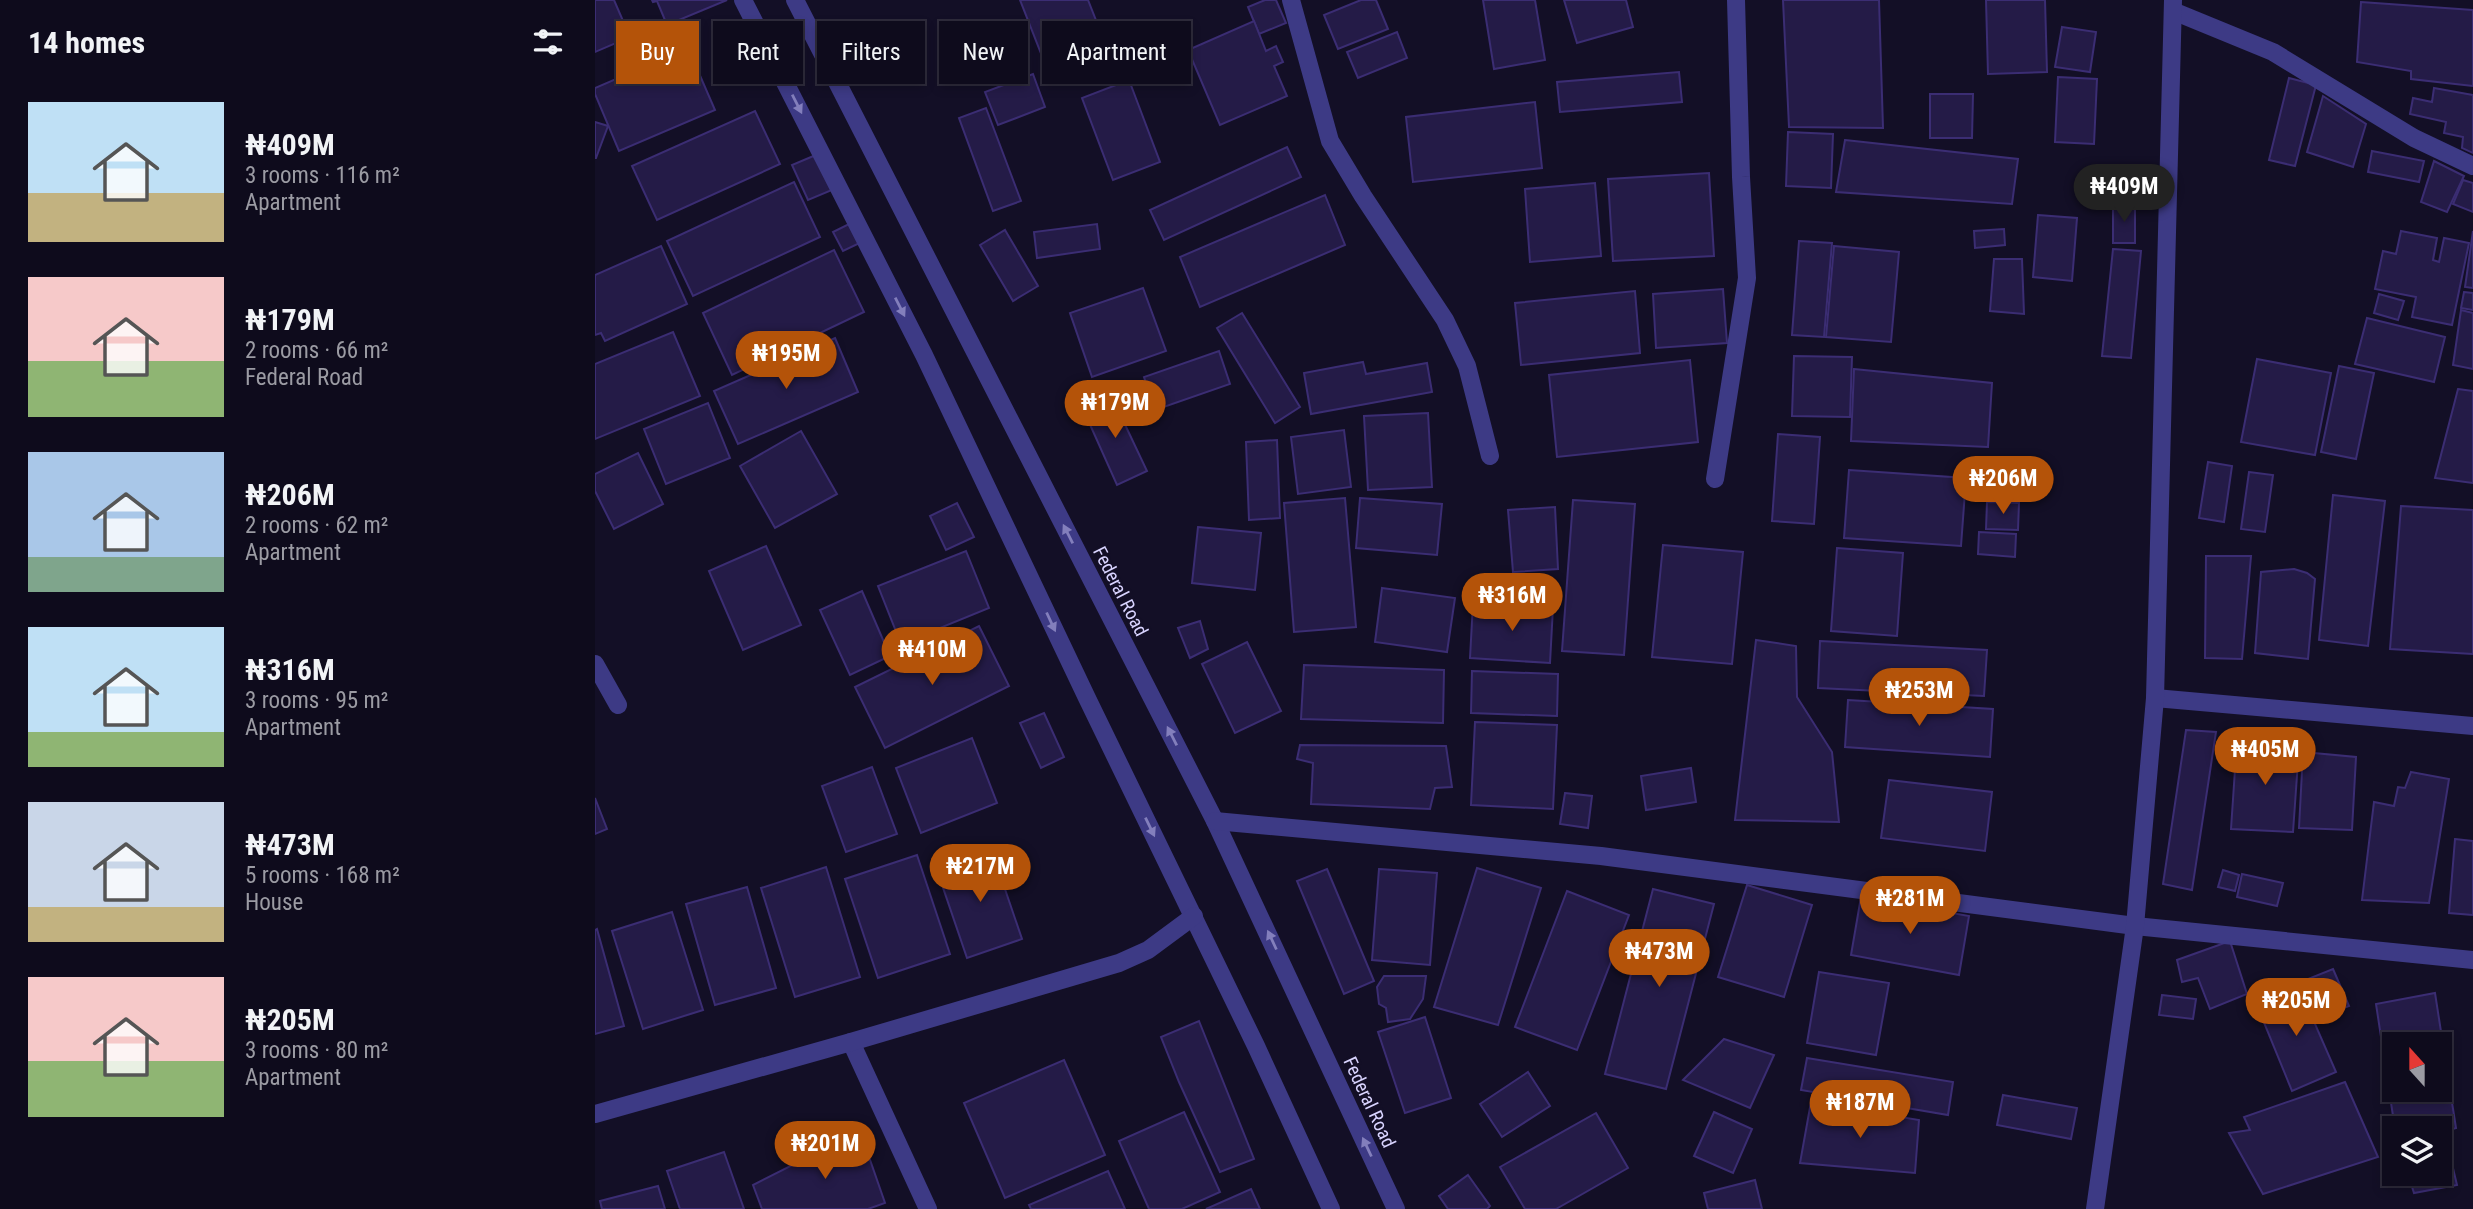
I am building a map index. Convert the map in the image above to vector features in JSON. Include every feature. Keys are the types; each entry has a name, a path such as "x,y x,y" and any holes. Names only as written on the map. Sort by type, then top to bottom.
{"street":[{"path":"743,0 924,355 1331,1209"},
{"name":"Federal Road","path":"795,0 1215,821 1396,1209"},
{"path":"1291,0 1330,141 1445,320 1467,366 1490,456"},
{"path":"1714,479 1747,278 1736,0"},
{"path":"2095,1209 2135,926 2155,698 2173,6 2273,52 2414,138 2473,166"},
{"path":"595,664 618,705"},
{"path":"2155,698 2473,726"},
{"path":"1215,821 1601,856 2135,926 2473,960"},
{"path":"595,1114 1119,963 1148,950 1193,916"},
{"path":"851,1042 928,1209"}],"building":[{"path":"595,0 614,0 623,21 616,21 616,43 595,52"},
{"path":"652,0 727,0 677,21 665,21 657,1"},
{"path":"1020,0 1088,0 1096,21 1042,21 1042,56"},
{"path":"1265,0 1276,0 1286,23 1259,34 1248,7"},
{"path":"1361,0 1376,0 1388,29 1338,49 1324,15"},
{"path":"1483,0 1535,0 1545,60 1494,69"},
{"path":"1564,0 1626,0 1633,27 1577,43"},
{"path":"1783,0 1879,0 1883,128 1789,127"},
{"path":"1986,0 2045,0 2047,72 1988,74"},
{"path":"2361,2 2473,10 2473,86 2411,79 2411,71 2357,62"},
{"path":"1254,21 1266,51 1276,46 1283,62 1274,66 1287,96 1220,125 1191,57 1191,49"},
{"path":"2062,27 2096,32 2090,72 2055,67"},
{"path":"1397,32 1407,58 1358,78 1347,52"},
{"path":"1679,72 1682,102 1560,112 1557,82"},
{"path":"699,73 715,110 619,151 595,94 595,88 616,79 616,84 699,84"},
{"path":"1033,74 1045,107 998,125 985,92 1006,84 1028,84 1028,76"},
{"path":"2058,77 2097,79 2094,144 2055,142"},
{"path":"2289,78 2316,85 2295,166 2269,160"},
{"path":"1119,84 1131,84 1160,162 1113,180 1082,98"},
{"path":"2434,88 2473,95 2473,153 2462,148 2463,137 2444,133 2446,122 2410,114 2413,98 2432,102"},
{"path":"1930,94 1973,94 1972,138 1930,138"},
{"path":"2323,96 2366,124 2353,167 2307,152"},
{"path":"1535,102 1542,168 1413,182 1406,117"},
{"path":"986,108 1021,201 993,211 959,118"},
{"path":"755,111 780,164 657,220 632,166"},
{"path":"595,122 608,126 596,158 595,158"},
{"path":"1788,132 1833,134 1831,188 1786,186"},
{"path":"1845,140 2018,159 2012,204 1836,192"},
{"path":"1287,147 1301,177 1164,240 1150,210"},
{"path":"2372,151 2424,161 2419,182 2368,172"},
{"path":"823,152 832,190 808,200 792,165"},
{"path":"2434,161 2464,176 2447,212 2421,202"},
{"path":"1709,173 1714,256 1613,261 1608,179"},
{"path":"2463,180 2473,183 2473,212 2453,204"},
{"path":"794,182 820,237 693,296 667,241"},
{"path":"1595,183 1601,256 1530,262 1525,189"},
{"path":"1325,195 1345,245 1200,307 1180,257"},
{"path":"2113,204 2135,204 2135,243 2113,243"},
{"path":"2038,215 2077,218 2072,281 2033,277"},
{"path":"857,220 866,240 843,251 833,232"},
{"path":"1097,224 1100,249 1037,258 1034,232"},
{"path":"2004,229 2005,245 1975,248 1974,231"},
{"path":"1005,230 1038,286 1013,301 980,245"},
{"path":"2401,231 2437,238 2433,260 2439,262 2444,238 2469,243 2452,325 2412,317 2416,297 2375,289 2383,251 2396,254"},
{"path":"2473,231 2473,288 2465,287"},
{"path":"1799,241 1832,243 1824,337 1792,335"},
{"path":"661,246 687,304 605,341 601,333 595,335 595,275"},
{"path":"1834,246 1899,252 1891,342 1826,337"},
{"path":"2113,249 2141,251 2131,358 2102,356"},
{"path":"834,250 864,312 732,375 703,313"},
{"path":"1994,259 2022,259 2024,314 1990,311"},
{"path":"1143,288 1166,351 1092,377 1070,313"},
{"path":"1723,289 1727,343 1656,348 1653,294"},
{"path":"1635,291 1640,353 1521,365 1515,303"},
{"path":"2464,292 2473,293 2473,310 2461,308"},
{"path":"2379,294 2404,301 2398,320 2374,313"},
{"path":"2461,310 2473,313 2473,369 2453,365"},
{"path":"1242,313 1300,407 1275,423 1217,328"},
{"path":"2367,318 2445,337 2434,382 2355,364"},
{"path":"673,332 700,396 595,439 595,364"},
{"path":"835,338 858,392 738,444 714,391"},
{"path":"1219,351 1230,384 1155,410 1144,377"},
{"path":"1794,356 1852,357 1850,417 1792,416"},
{"path":"2257,359 2331,373 2315,455 2241,442"},
{"path":"1690,360 1698,442 1557,457 1549,375"},
{"path":"1363,362 1366,374 1427,363 1432,392 1311,414 1304,373"},
{"path":"2339,366 2374,373 2356,459 2321,452"},
{"path":"1854,369 1992,383 1988,447 1851,441"},
{"path":"2458,389 2473,391 2473,483 2435,478"},
{"path":"1111,395 1147,471 1117,485 1083,409"},
{"path":"708,403 730,458 666,484 644,429"},
{"path":"1428,413 1432,487 1368,490 1364,416"},
{"path":"1344,430 1351,487 1298,494 1291,437"},
{"path":"801,431 837,494 775,528 740,466"},
{"path":"1778,434 1820,437 1814,524 1772,521"},
{"path":"1277,440 1280,518 1249,520 1246,442"},
{"path":"638,453 663,504 614,529 595,491 595,474"},
{"path":"2208,462 2232,466 2224,522 2199,518"},
{"path":"1849,470 1966,478 1961,546 1844,538"},
{"path":"2249,472 2273,475 2265,532 2241,529"},
{"path":"2333,495 2385,501 2368,646 2319,640"},
{"path":"1345,498 1356,627 1294,632 1284,503"},
{"path":"1360,498 1442,504 1437,555 1356,548"},
{"path":"1573,500 1635,504 1624,655 1562,651"},
{"path":"1987,502 2019,503 2018,530 1986,529"},
{"path":"957,503 974,537 946,550 930,516"},
{"path":"2401,506 2473,510 2473,654 2390,649"},
{"path":"1555,507 1558,569 1513,572 1508,510"},
{"path":"1198,527 1261,533 1255,590 1192,583"},
{"path":"1979,532 2016,534 2015,557 1978,554"},
{"path":"1663,545 1743,552 1732,664 1652,657"},
{"path":"766,546 801,625 743,650 709,571"},
{"path":"1837,548 1903,553 1897,636 1831,631"},
{"path":"966,551 989,608 901,644 878,586"},
{"path":"2206,556 2251,556 2242,659 2205,658"},
{"path":"2294,569 2315,579 2308,659 2255,653 2261,572"},
{"path":"1382,588 1455,598 1447,652 1375,642"},
{"path":"862,591 890,656 850,675 820,610"},
{"path":"1473,603 1553,607 1550,663 1470,658"},
{"path":"1200,621 1208,649 1190,658 1178,628"},
{"path":"979,626 1009,686 885,748 855,687"},
{"path":"1756,640 1796,646 1797,697 1832,752 1839,822 1735,820"},
{"path":"1820,641 1987,650 1984,696 1818,688"},
{"path":"1247,642 1281,711 1235,733 1202,664"},
{"path":"1304,665 1444,670 1443,723 1301,719"},
{"path":"1472,671 1558,674 1557,716 1471,713"},
{"path":"1848,700 1993,709 1990,757 1845,747"},
{"path":"1044,713 1064,757 1041,768 1020,723"},
{"path":"1475,722 1557,725 1553,809 1471,805"},
{"path":"2186,730 2216,732 2192,890 2163,884"},
{"path":"972,738 997,803 921,833 896,768"},
{"path":"2237,740 2299,747 2293,832 2231,829"},
{"path":"1300,745 1446,746 1452,787 1435,788 1430,809 1311,804 1313,763 1297,759"},
{"path":"2303,752 2356,757 2352,830 2299,828"},
{"path":"872,767 897,834 846,852 822,786"},
{"path":"1691,768 1696,802 1646,810 1641,776"},
{"path":"2411,772 2449,779 2429,903 2362,900 2374,802 2394,806 2398,787 2405,788"},
{"path":"1889,780 1992,792 1985,851 1881,838"},
{"path":"1565,793 1592,796 1588,828 1560,824"},
{"path":"595,798 607,829 595,834"},
{"path":"2455,839 2473,841 2473,915 2449,913"},
{"path":"992,851 1022,939 967,958 937,870"},
{"path":"917,855 950,954 878,978 845,879"},
{"path":"826,867 860,977 795,997 761,888"},
{"path":"1477,868 1541,888 1498,1025 1434,1007"},
{"path":"1327,869 1374,981 1344,994 1297,881"},
{"path":"1379,869 1437,873 1430,965 1372,960"},
{"path":"2223,870 2239,875 2235,891 2218,887"},
{"path":"2242,874 2283,883 2277,906 2237,897"},
{"path":"1747,885 1812,905 1784,997 1718,977"},
{"path":"747,887 776,988 715,1005 686,904"},
{"path":"1653,889 1714,904 1666,1089 1605,1074"},
{"path":"1567,891 1629,915 1577,1050 1515,1027"},
{"path":"1861,897 1969,916 1959,975 1851,955"},
{"path":"672,912 703,1010 643,1029 612,931"},
{"path":"597,929 624,1026 595,1034 595,930"},
{"path":"2230,941 2247,994 2210,1009 2198,978 2182,982 2177,960"},
{"path":"2333,969 2349,1006 2324,1016 2308,979"},
{"path":"1819,972 1889,983 1876,1055 1807,1043"},
{"path":"1384,976 1426,976 1423,999 1410,1019 1388,1022 1386,1008 1379,1004 1377,987"},
{"path":"2298,985 2336,1072 2292,1091 2256,1003"},
{"path":"2435,993 2441,1032 2382,1032 2382,1043 2376,1004"},
{"path":"2162,995 2196,999 2193,1019 2159,1015"},
{"path":"1425,1017 1451,1098 1405,1113 1378,1032"},
{"path":"1199,1021 1254,1159 1220,1172 1161,1037"},
{"path":"1724,1039 1774,1055 1750,1108 1683,1080"},
{"path":"1807,1058 1953,1082 1948,1115 1801,1090"},
{"path":"1064,1060 1105,1155 1005,1198 964,1103"},
{"path":"1528,1072 1550,1106 1502,1137 1480,1104"},
{"path":"2345,1082 2378,1157 2263,1194 2229,1133 2250,1130 2244,1117"},
{"path":"2003,1095 2077,1108 2071,1139 1997,1125"},
{"path":"1811,1102 1919,1120 1915,1173 1800,1163"},
{"path":"2391,1102 2452,1102 2456,1128 2452,1129 2452,1116 2393,1116"},
{"path":"1184,1112 1220,1192 1182,1209 1149,1209 1119,1141"},
{"path":"1714,1112 1752,1129 1733,1173 1694,1156"},
{"path":"1596,1113 1628,1168 1556,1209 1525,1209 1500,1167"},
{"path":"860,1131 885,1203 868,1209 762,1209 753,1185"},
{"path":"724,1152 744,1209 680,1209 667,1171"},
{"path":"2452,1164 2457,1185 2452,1186"},
{"path":"1108,1171 1125,1209 1031,1209 1029,1205"},
{"path":"1468,1175 1490,1206 1487,1209 1448,1209 1439,1196"},
{"path":"1755,1180 1762,1209 1708,1209 1704,1193"},
{"path":"658,1186 665,1209 602,1209 600,1201"},
{"path":"2412,1186 2452,1186 2414,1193"},
{"path":"1251,1189 1260,1209 1206,1209"}]}
